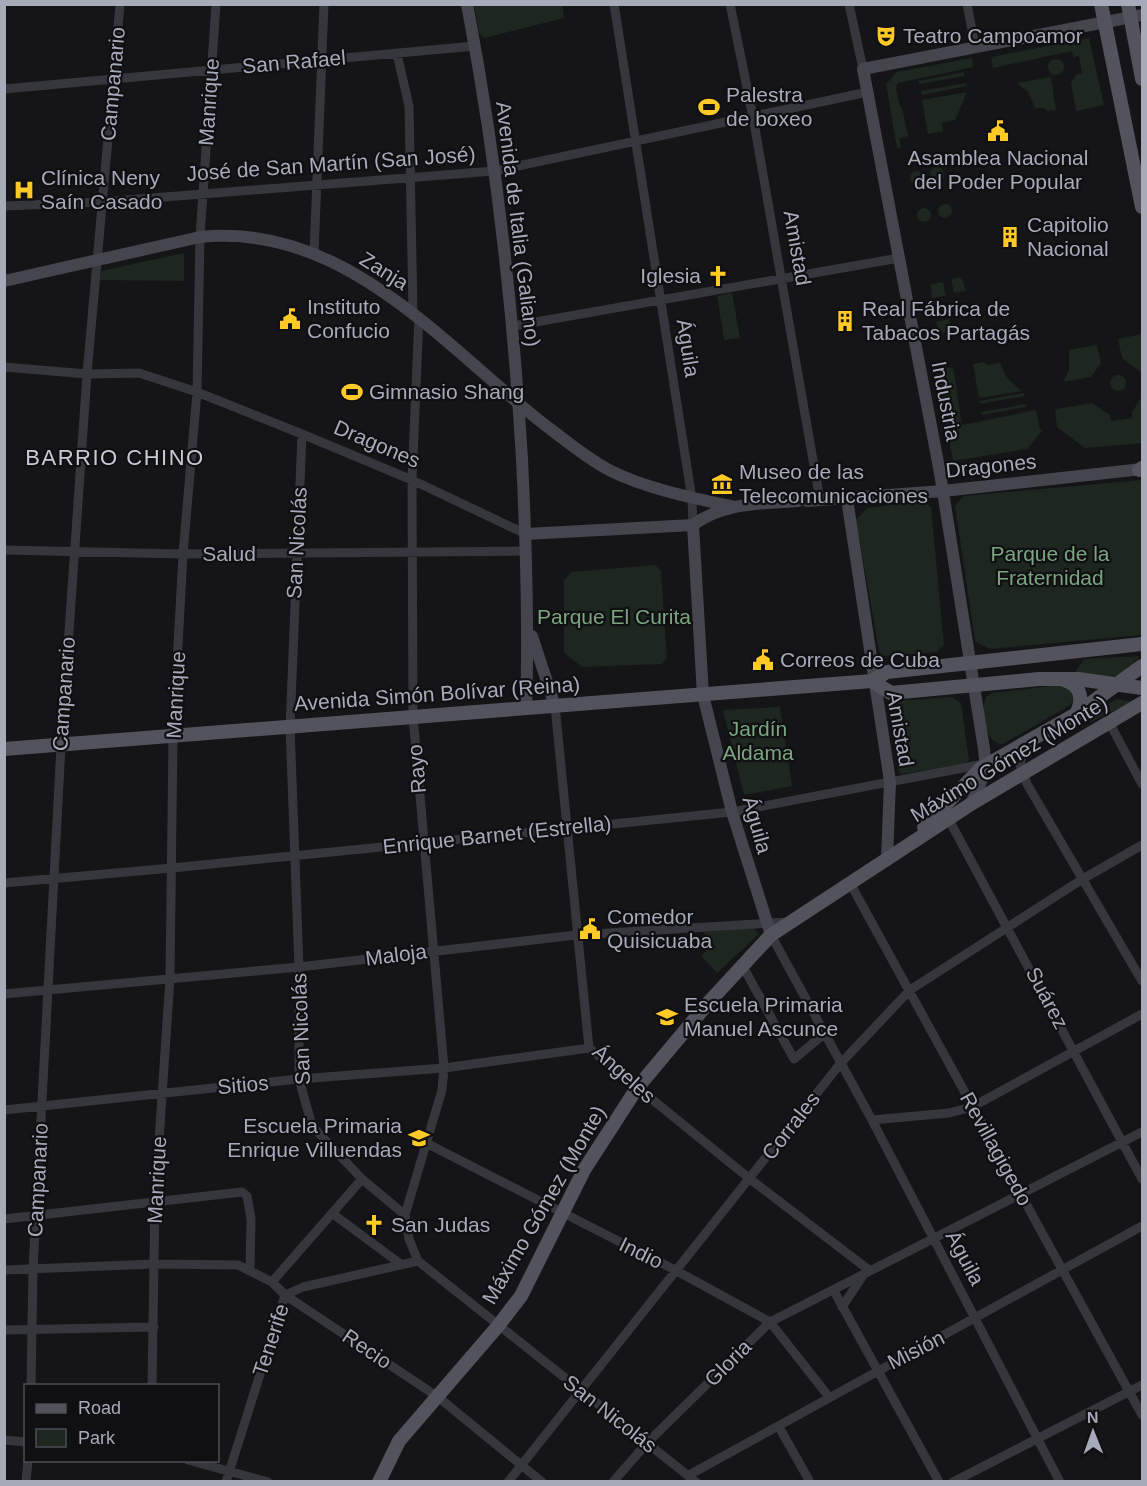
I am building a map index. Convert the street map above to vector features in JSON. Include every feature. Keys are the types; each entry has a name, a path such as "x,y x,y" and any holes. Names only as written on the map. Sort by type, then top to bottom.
{"main road":[{"name":"Avenida de Italia (Galiano)","path":"467,4 494,171 513,326 526,534 529,629 526,708"},
{"path":"1101,4 1143,207"},
{"path":"863,69 975,45 1104,22 1136,13 1143,79"},
{"name":"Industria","path":"863,69 943,491 986,764 983,778 971,804"},
{"name":"Zanja","path":"4,281 200,237 253,236 275,240 314,253 351,273 416,315 519,404 609,470 692,499"},
{"name":"Dragones","path":"526,534 693,525 709,513 731,506 943,491 1142,469"},
{"name":"Dragones","path":"692,499 731,506"},
{"name":"Amistad","path":"847,499 872,681 890,781 887,860"},
{"name":"Águila","path":"693,525 703,695 732,812 768,929"},
{"name":"Avenida de Italia (Galiano)","path":"529,629 555,706"},
{"name":"Avenida Simón Bolívar (Reina)","path":"4,749 872,681 887,672 1143,644"},
{"name":"Máximo Gómez (Monte)","path":"899,852 986,764 1076,714 1143,666"},
{"path":"1062,679 1071,682 1080,692 1081,700 1076,714"},
{"name":"Avenida Simón Bolívar (Reina)","path":"872,681 891,693 1062,679 1143,688"},
{"name":"Máximo Gómez (Monte)","path":"379,1482 399,1441 521,1296 594,1151 637,1088 742,965 768,929 788,922 887,860 948,818 1143,703"}],"street":[{"name":"Campanario","path":"31,1384 33,1269 38,1216 52,879 87,374 120,4"},
{"name":"Manrique","path":"152,1384 155,1200 170,978 173,737 183,554 197,392 200,237 216,4"},
{"path":"314,253 324,4"},
{"name":"Águila","path":"614,4 638,142 660,300 692,499 693,525"},
{"name":"Amistad","path":"730,4 753,117 820,500"},
{"name":"Industria","path":"849,4 863,69"},
{"path":"967,4 975,45"},
{"name":"San Rafael","path":"4,89 115,77 475,46"},
{"name":"Rayo","path":"397,54 409,106 416,315 412,480 414,552 412,716 444,1068 442,1090 405,1215"},
{"name":"José de San Martín (San José)","path":"4,206 102,202 494,171 868,92"},
{"path":"513,326 899,258"},
{"name":"Dragones","path":"4,367 87,374 139,373 197,392 302,434 412,480 526,534"},
{"name":"San Nicolás","path":"302,434 290,727 298,967 299,1079 312,1126 362,1179 405,1215"},
{"name":"Salud","path":"4,550 183,554 526,551"},
{"name":"Ángeles","path":"555,706 589,1048 867,1271"},
{"path":"1109,722 1143,784"},
{"path":"1024,743 1021,756 1022,773 1081,880 1143,981"},
{"name":"Enrique Barnet (Estrella)","path":"4,882 172,868 732,812 986,764"},
{"name":"Suárez","path":"948,818 1143,1179"},
{"name":"Corrales","path":"508,1482 840,1064 910,990 1081,880 1143,845"},
{"name":"Revillagigedo","path":"850,883 1143,1415"},
{"name":"Águila","path":"768,929 872,1120 1060,1482"},
{"name":"Maloja","path":"4,994 298,967 576,935 768,929"},
{"path":"742,965 794,1059 824,1034"},
{"path":"872,1120 949,1113 972,1107 1143,1014"},
{"name":"Sitios","path":"4,1110 162,1092 444,1068 589,1048"},
{"name":"Gloria","path":"613,1482 647,1443 770,1322 1143,1132"},
{"name":"Indio","path":"426,1143 675,1270 770,1322 829,1397"},
{"path":"272,1282 362,1179"},
{"path":"4,1219 155,1200 245,1193 251,1219 250,1270"},
{"path":"333,1214 402,1265"},
{"path":"405,1215 409,1239 418,1261"},
{"name":"Misión","path":"693,1478 876,1370 975,1320 1143,1226"},
{"name":"San Nicolás","path":"418,1261 693,1478"},
{"name":"Tenerife","path":"226,1482 285,1295 303,1287 418,1261"},
{"name":"Recio","path":"4,1270 154,1264 238,1265 272,1282 285,1295 438,1397 542,1482"},
{"path":"842,1307 867,1271"},
{"path":"834,1291 939,1482"},
{"path":"4,1330 154,1327"},
{"path":"953,1482 1143,1385"},
{"path":"779,1427 810,1482"},
{"path":"4,1440 24,1442"},
{"path":"26,1482 28,1462"},
{"path":"192,1462 268,1482"}],"green space":[{"path":"474,5 562,5 564,18 484,38 479,33"},
{"path":"1089,38 1104,105 1076,111 1071,83 1076,75 1082,73 1079,56 1073,57 1072,51 993,68 991,57"},
{"path":"972,58 973,67 898,83 896,87 908,136 899,139 901,148 897,148 886,84 897,72"},
{"path":"1056,59 1062,61 1064,67 1062,73 1056,75 1050,73 1048,67 1050,61"},
{"path":"964,72 964,76 919,84 919,81"},
{"path":"1051,77 1056,110 1047,111 1045,108 1035,108 1028,92 1017,83"},
{"path":"966,83 967,86 922,95 921,91"},
{"path":"967,92 955,120 942,123 943,131 928,134 922,100"},
{"path":"937,167 942,169 944,174 942,179 937,181 932,179 930,174 932,169"},
{"path":"917,171 922,173 924,178 922,183 917,185 912,183 910,178 912,173"},
{"path":"942,204 948,204 952,211 948,218 942,218 938,214 938,208"},
{"path":"921,208 927,208 931,215 927,222 921,222 917,218 917,212"},
{"path":"184,253 184,281 100,280 101,271"},
{"path":"961,277 966,291 954,293 951,279"},
{"path":"943,282 946,296 932,298 931,284"},
{"path":"732,293 740,338 724,340 717,296"},
{"path":"949,319 952,331 940,333 936,322"},
{"path":"1142,334 1141,372 1122,358 1118,339"},
{"path":"1097,345 1101,363 1091,377 1063,382 1069,370 1069,350"},
{"path":"984,362 987,365 1000,363 1007,378 1022,391 979,398 973,364"},
{"path":"953,367 962,425 1036,410 1040,429 1043,430 1027,449 953,461 936,370"},
{"path":"1118,375 1124,377 1126,383 1124,389 1118,391 1112,389 1110,383 1112,377"},
{"path":"1024,393 1024,396 980,404 979,401"},
{"path":"1142,396 1142,443 1085,448 1057,427 1055,409 1092,403 1110,415 1111,421 1132,418 1132,412"},
{"path":"1026,404 1026,407 982,415 981,412"},
{"name":"Parque de la Fraternidad","path":"1142,480 1142,635 990,649 975,641 955,506 963,496"},
{"name":"Parque de la Fraternidad","path":"924,501 931,507 944,645 937,652 883,656 879,651 856,520 867,508"},
{"name":"Parque El Curita","path":"655,565 661,571 667,659 662,664 582,667 564,653 564,581 571,572"},
{"path":"1140,656 1121,677 1074,674 1084,659"},
{"path":"1061,685 1073,692 1074,700 1069,706 1003,744 992,739 984,717 987,696 993,693"},
{"path":"952,697 961,703 969,760 965,764 901,774 898,770 889,709 895,701"},
{"path":"1117,699 1132,702 1089,723 1095,711"},
{"name":"Jardín Aldama","path":"780,707 792,786 744,795 723,710"},
{"path":"753,928 759,934 717,973 701,956 706,951 704,932"}],"place":[{"name":"Teatro Campoamor","path":"886,36"},
{"name":"Palestra de boxeo","path":"709,107"},
{"name":"Asamblea Nacional del Poder Popular","path":"998,131"},
{"name":"Clínica Neny Saín Casado","path":"24,190"},
{"name":"Capitolio Nacional","path":"1010,237"},
{"name":"Iglesia","path":"718,276"},
{"name":"Instituto Confucio","path":"290,319"},
{"name":"Real Fábrica de Tabacos Partagás","path":"845,321"},
{"name":"Gimnasio Shang","path":"352,392"},
{"name":"Museo de las Telecomunicaciones","path":"722,484"},
{"name":"Correos de Cuba","path":"763,660"},
{"name":"Comedor Quisicuaba","path":"590,929"},
{"name":"Escuela Primaria Manuel Ascunce","path":"667,1017"},
{"name":"Escuela Primaria Enrique Villuendas","path":"419,1138"},
{"name":"San Judas","path":"374,1225"}],"district":[{"name":"BARRIO CHINO","path":"115,457"}]}
